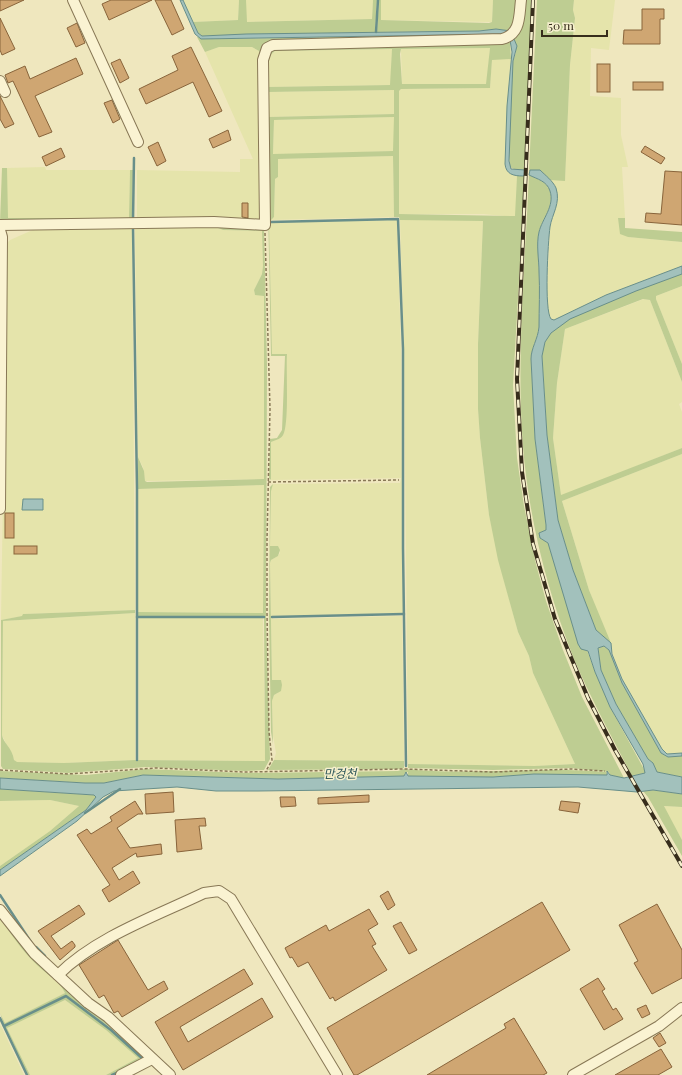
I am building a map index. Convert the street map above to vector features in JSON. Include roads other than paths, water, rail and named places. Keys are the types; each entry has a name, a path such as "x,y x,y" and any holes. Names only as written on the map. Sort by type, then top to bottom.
{"street":[{"path":"73,0 138,142"},
{"path":"0,225 214,222 265,225 263,60 267,48 273,45 502,39 513,35 516,30 521,0"},
{"path":"0,81 5,92"},
{"path":"0,230 2,237 0,509"},
{"path":"58,975 79,955 115,935 204,893 219,890 231,899 337,1075"},
{"path":"0,910 34,953 88,1003 108,1017 170,1075"},
{"path":"573,1075 659,1026 682,1008"},
{"path":"120,1075 152,1059"}],"water":[{"path":"180,0 183,0 198,33 202,36 246,34 479,31 496,29 511,31 508,34 201,39 195,34"},
{"path":"514,39 517,46 513,61 509,161 511,169 525,170 525,175 523,176 516,176 508,172 505,164 507,106 512,52 510,40"},
{"path":"530,170 540,170 553,183 557,193 557,204 550,227 548,260 547,290 551,319 554,320 606,295 682,266 682,274 636,291 570,319 551,333 545,342 542,356 547,435 558,520 573,570 596,630 611,643 612,654 622,679 662,749 667,754 682,753 682,756 668,757 661,753 622,683 609,650 604,646 598,648 601,670 616,704 648,759 653,763 657,772 682,777 682,794 653,790 637,792 578,787 216,791 177,787 114,791 103,797 77,821 0,876 0,870 86,810 96,797 94,795 0,789 0,778 104,783 143,775 278,779 404,776 406,772 408,776 493,777 534,774 607,775 607,771 610,775 624,778 645,773 643,764 610,707 588,651 581,649 578,644 548,543 540,538 539,533 546,530 546,525 535,439 531,359 539,327 538,237 550,207 551,197 547,185 529,175"},
{"path":"23,499 43,499 43,510 22,510"}],"waterway":[{"path":"376,32 378,0"},
{"path":"133,220 134,158"},
{"path":"271,222 398,219 403,349 403,548 406,766"},
{"path":"133,227 137,488 137,617 264,617"},
{"path":"272,617 404,614"},
{"path":"137,617 137,760"},
{"path":"85,813 120,789"},
{"path":"0,895 31,942"},
{"path":"36,947 45,956"},
{"path":"4,1026 66,996 111,1030 143,1059"},
{"path":"0,1018 27,1075"},
{"path":"112,1075 119,1072"}],"railway":[{"path":"533,0 517,379 522,472 533,544 555,619 588,698 615,750 682,866"}],"water label":[{"name":"만겅천","path":"340,774"}]}
